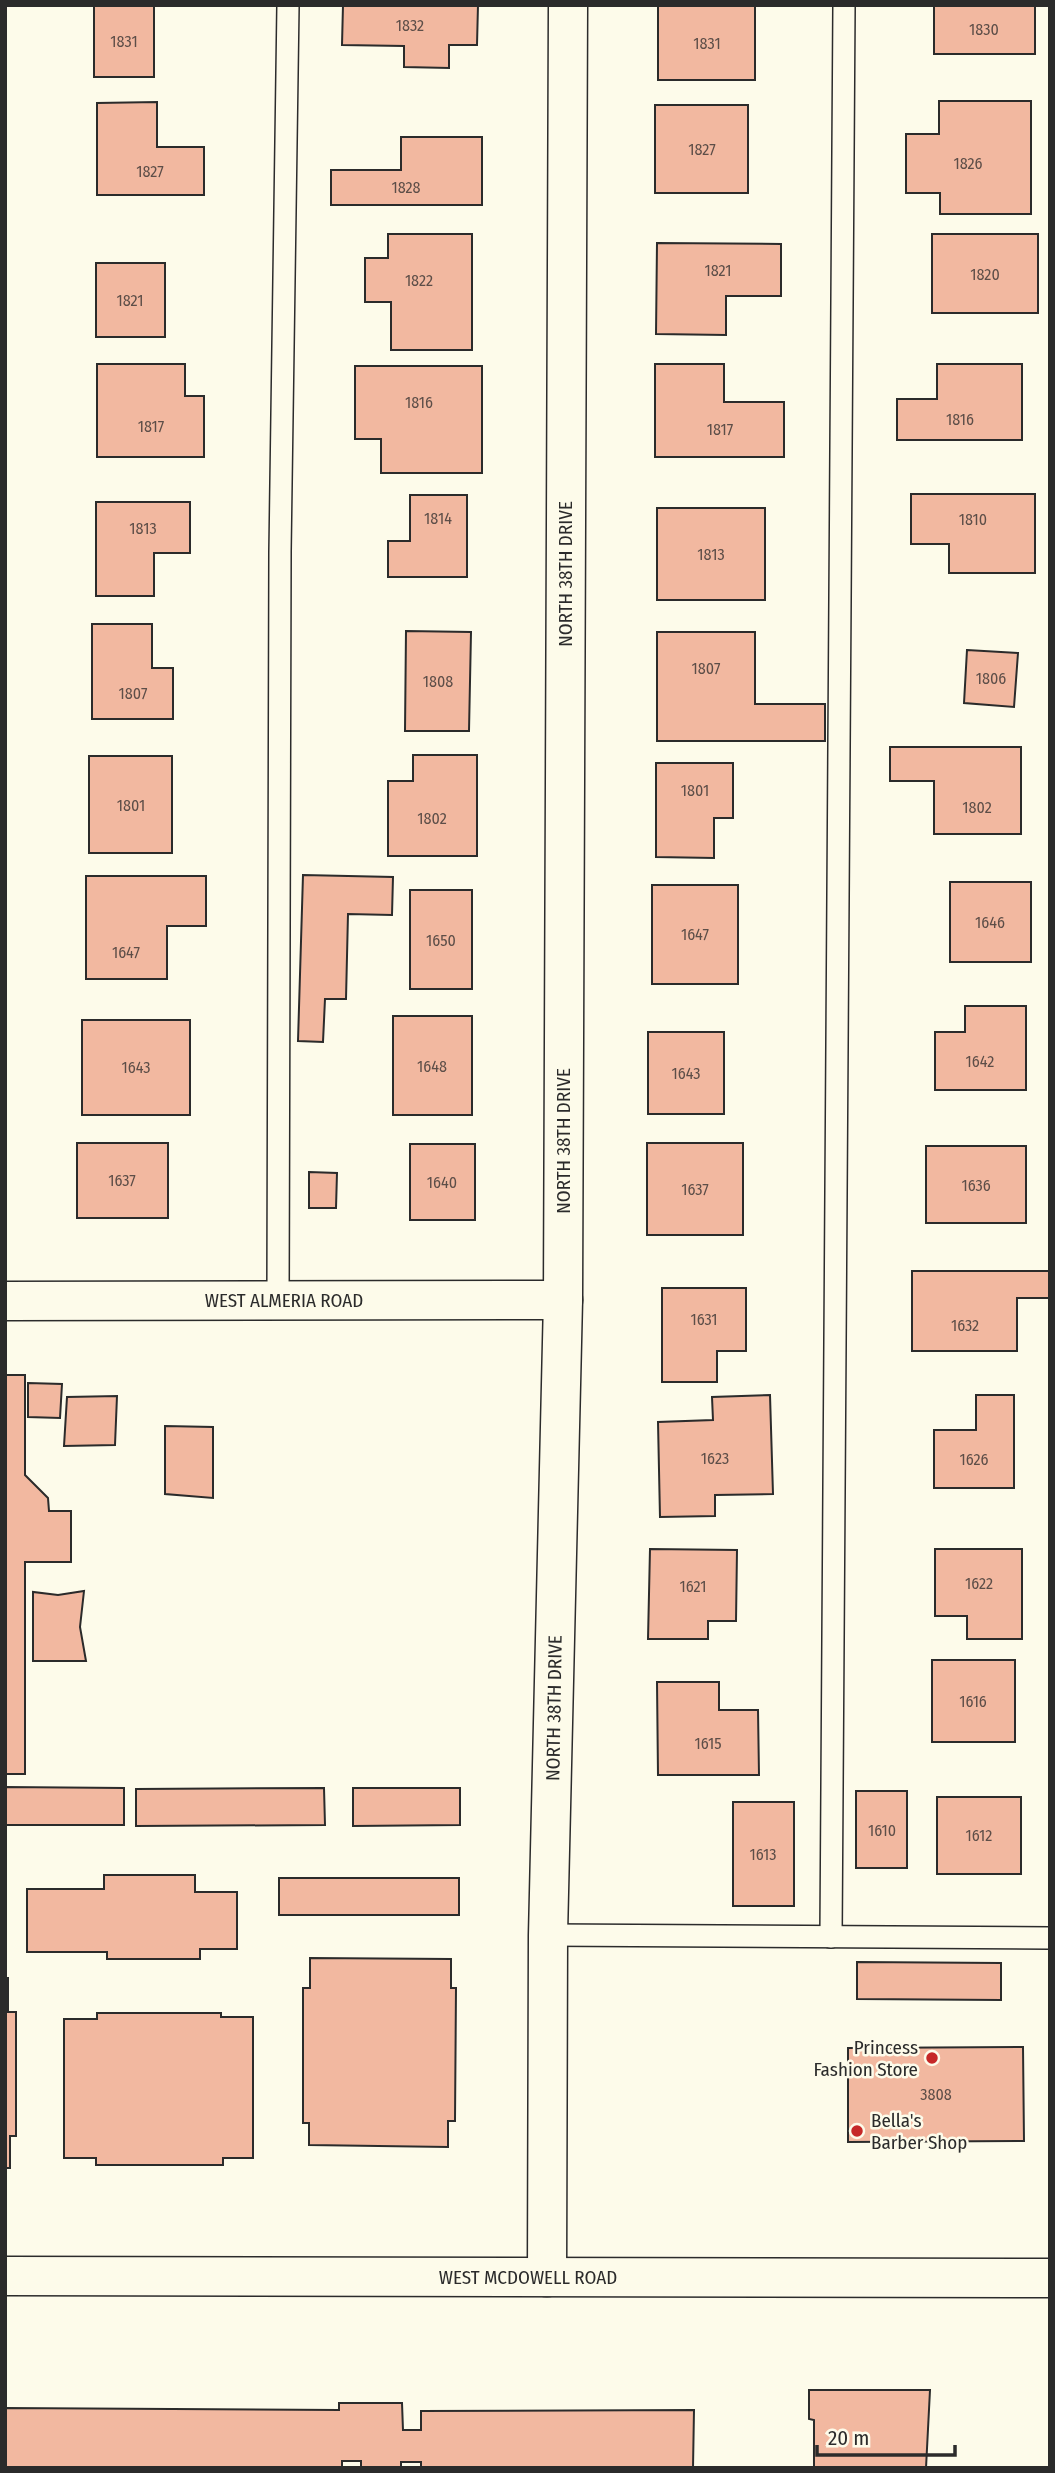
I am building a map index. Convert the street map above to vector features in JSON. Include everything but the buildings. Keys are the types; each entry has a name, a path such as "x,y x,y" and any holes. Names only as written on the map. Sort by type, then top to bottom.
{"street":[{"name":"NORTH 38TH DRIVE","path":"547,2277 548,1935 562,1300 568,5"},
{"name":"WEST ALMERIA ROAD","path":"5,1301 562,1300"},
{"name":"WEST MCDOWELL ROAD","path":"5,2276 1050,2277"}],"lane":[{"path":"278,1300 280,552 288,5"},
{"path":"831,1937 844,5"},
{"path":"548,1935 1050,1938"}],"place":[{"name":"Princess Fashion Store","path":"932,2058"},
{"name":"Bella's Barber Shop","path":"857,2131"}]}
